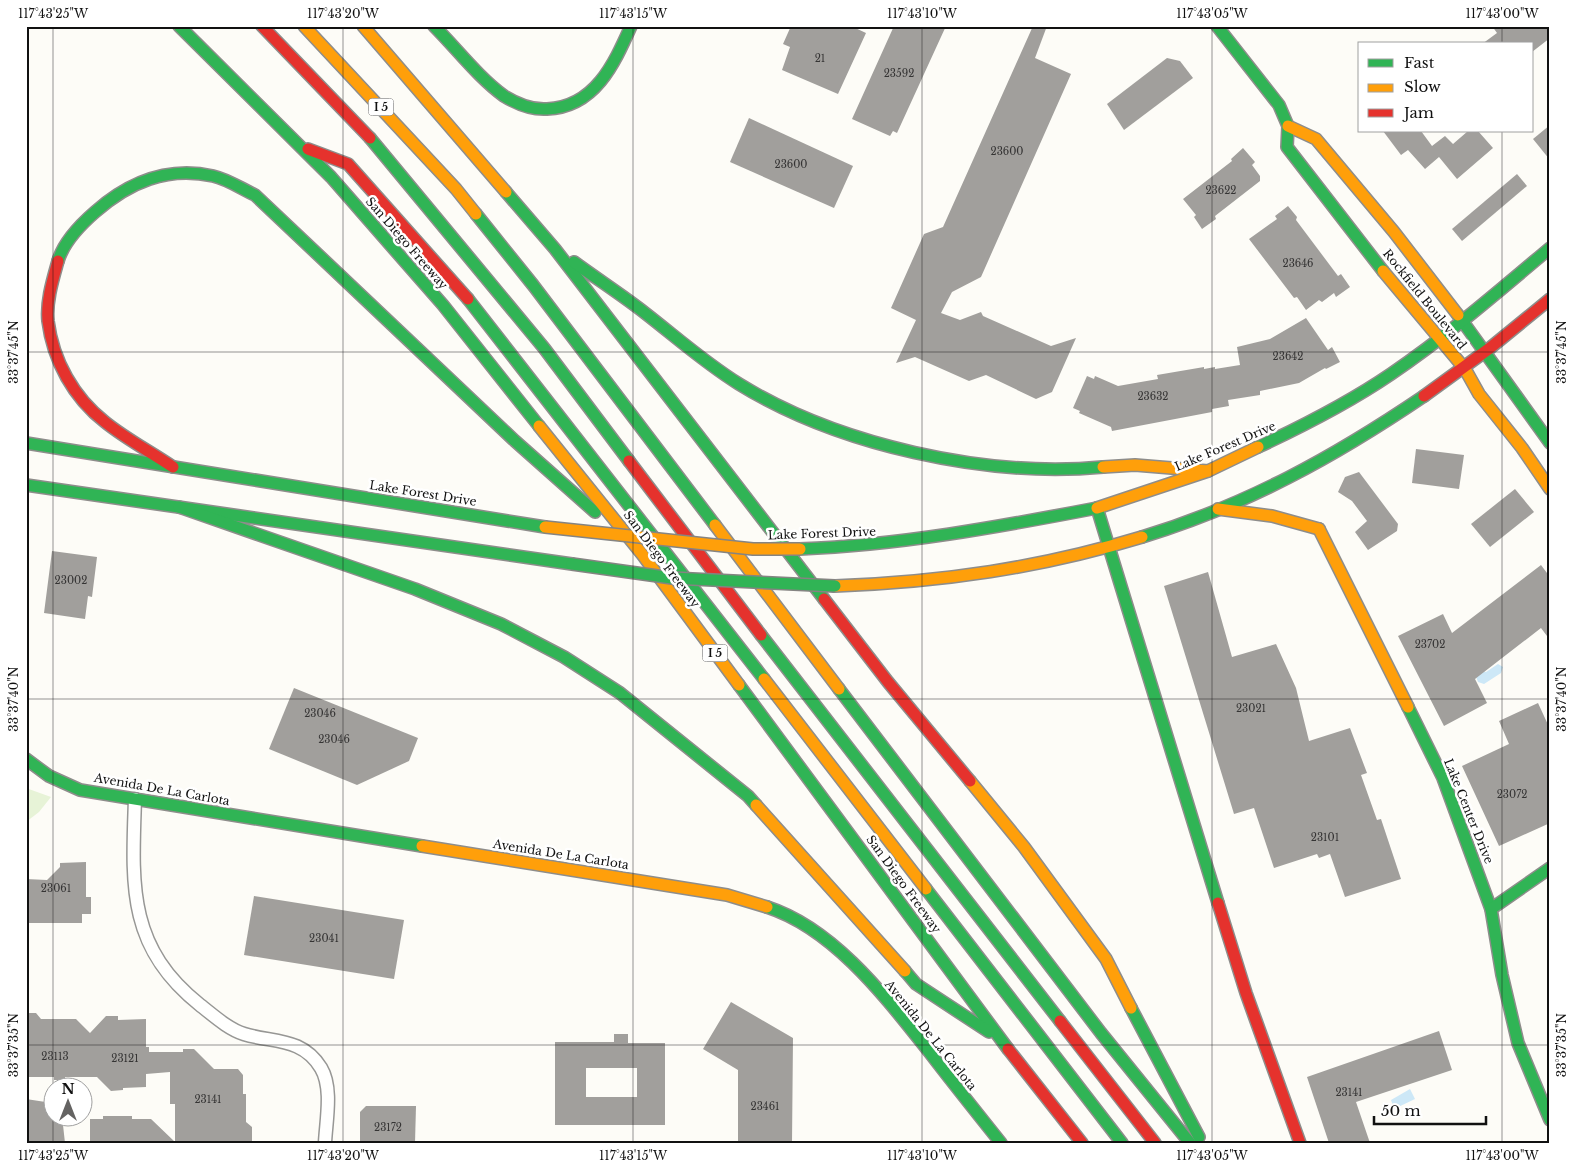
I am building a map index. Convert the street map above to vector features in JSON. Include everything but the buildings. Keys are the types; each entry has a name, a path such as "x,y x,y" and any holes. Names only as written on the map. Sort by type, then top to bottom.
{"main road":[{"path":"170,26 207,56"},
{"name":"San Diego Freeway","path":"179,26 207,56 331,177 443,306 642,554 1002,1041 1082,1143"},
{"path":"262,26 375,143 544,348 810,700 1155,1143"},
{"name":"I 5","path":"304,26 456,189 532,285 1100,1033 1190,1143"},
{"path":"363,26 555,249 882,674 1024,847 1106,959 1202,1143"},
{"path":"434,26 505,96 525,106 547,110 575,103 593,92 608,73 631,26"},
{"name":"Rockfield Boulevard","path":"1217,26 1279,106 1288,126 1287,147 1320,192 1437,338 1465,369 1479,394 1522,448 1550,488"},
{"name":"Rockfield Boulevard","path":"1288,126 1316,139 1394,232 1462,320 1550,443"},
{"path":"302,147 348,164 464,294 590,452 1122,1143"},
{"path":"173,467 106,423 86,405 68,381 57,357 48,320 52,287 60,255 77,228 102,206 132,185 164,173 214,176 255,195 515,441 642,554"},
{"name":"Lake Forest Drive","path":"26,443 546,527 753,549 856,547 910,541 1097,508 1208,471 1298,429 1391,374 1462,320 1550,248"},
{"path":"555,249 645,313 701,359 736,382 809,418 843,431 922,454 989,465 1070,469 1125,465 1208,471"},
{"path":"26,484 179,508 672,578 835,586 899,583 993,573 1078,555 1110,546 1217,509 1263,490 1339,451 1465,369 1550,299"},
{"path":"179,508 415,589 501,624 564,657 612,688 748,796 916,984 1002,1041"},
{"path":"1097,508 1246,992 1300,1143"},
{"name":"Lake Center Drive","path":"1217,509 1272,516 1319,529 1443,778 1491,910 1502,975 1518,1043 1550,1120"},
{"name":"Avenida De La Carlota","path":"26,758 49,776 80,790 646,880 727,895 775,910 798,922 832,945 884,996 1001,1143"},
{"path":"1491,910 1550,868"}],"street":[{"path":"135,800 133,854 135,888 139,916 153,954 179,988 219,1020 244,1034 277,1039 297,1046 310,1054 322,1069 327,1091 325,1143"}],"green space":[{"path":"26,788 51,797 39,812 26,822"}],"water":[{"path":"1498,664 1503,667 1501,673 1484,684 1478,682 1473,669 1486,672"},
{"path":"1410,1089 1415,1099 1394,1109 1391,1100"}],"traffic: fast":[{"path":"179,26 331,177 443,305 539,426"},
{"path":"434,26 476,72 494,88 514,102 536,109 564,106 578,101 590,92 610,68 631,26"},
{"path":"1217,26 1279,105 1288,126 1287,147 1383,271"},
{"path":"370,138 544,348 629,461"},
{"path":"58,261 68,240 84,222 108,201 135,185 164,175 180,173 213,176 229,182 255,195 515,441 595,512"},
{"path":"506,192 555,249 824,599"},
{"path":"476,214 533,285 715,525"},
{"path":"1258,447 1326,413 1391,374 1452,329 1550,248"},
{"path":"574,262 636,306 726,376 778,406 821,424 867,440 963,462 1058,469 1103,467"},
{"path":"468,299 764,679"},
{"path":"1458,315 1550,443"},
{"path":"1142,537 1218,510 1289,477 1357,439 1424,396"},
{"path":"26,443 545,527"},
{"path":"26,485 572,564"},
{"path":"179,507 415,589 501,624 564,657 620,693 748,796 756,805"},
{"path":"800,549 875,544 912,539 1097,508"},
{"path":"1097,508 1218,903"},
{"path":"572,564 672,578 835,586"},
{"path":"761,635 1060,1021"},
{"path":"739,685 1008,1049"},
{"path":"839,689 1101,1033 1190,1143"},
{"path":"1408,707 1443,778 1491,909 1502,975 1518,1043 1550,1120"},
{"path":"26,759 49,776 80,790 422,846"},
{"path":"1491,909 1550,868"},
{"path":"926,889 1122,1143"},
{"path":"767,907 792,917 815,932 858,968 896,1011 1001,1143"},
{"path":"905,971 916,984 989,1032"},
{"path":"1131,1008 1199,1137"}],"traffic: slow":[{"path":"304,26 456,189 476,214"},
{"path":"363,26 506,192"},
{"path":"1288,126 1316,139 1394,232 1458,315"},
{"path":"1383,271 1465,369 1479,394 1522,448 1550,489"},
{"path":"539,426 642,554 739,685"},
{"path":"1097,508 1208,471 1258,447"},
{"path":"1103,467 1135,465 1208,471"},
{"path":"1218,509 1272,516 1319,529"},
{"path":"715,525 839,689"},
{"path":"545,527 753,549 800,549"},
{"path":"1319,529 1408,707"},
{"path":"835,586 914,581 990,572 1066,557 1142,537"},
{"path":"764,679 926,889"},
{"path":"970,781 1024,847 1106,959 1131,1008"},
{"path":"756,805 905,971"},
{"path":"422,846 727,895 767,907"}],"traffic: jam":[{"path":"262,26 370,138"},
{"path":"308,149 348,164 468,299"},
{"path":"58,261 49,298 48,321 55,350 67,378 84,402 105,422 173,467"},
{"path":"1424,396 1490,348 1550,299"},
{"path":"629,461 761,635"},
{"path":"824,599 888,682 970,781"},
{"path":"1218,903 1246,993 1300,1143"},
{"path":"1060,1021 1155,1143"},
{"path":"1008,1049 1082,1143"}]}
